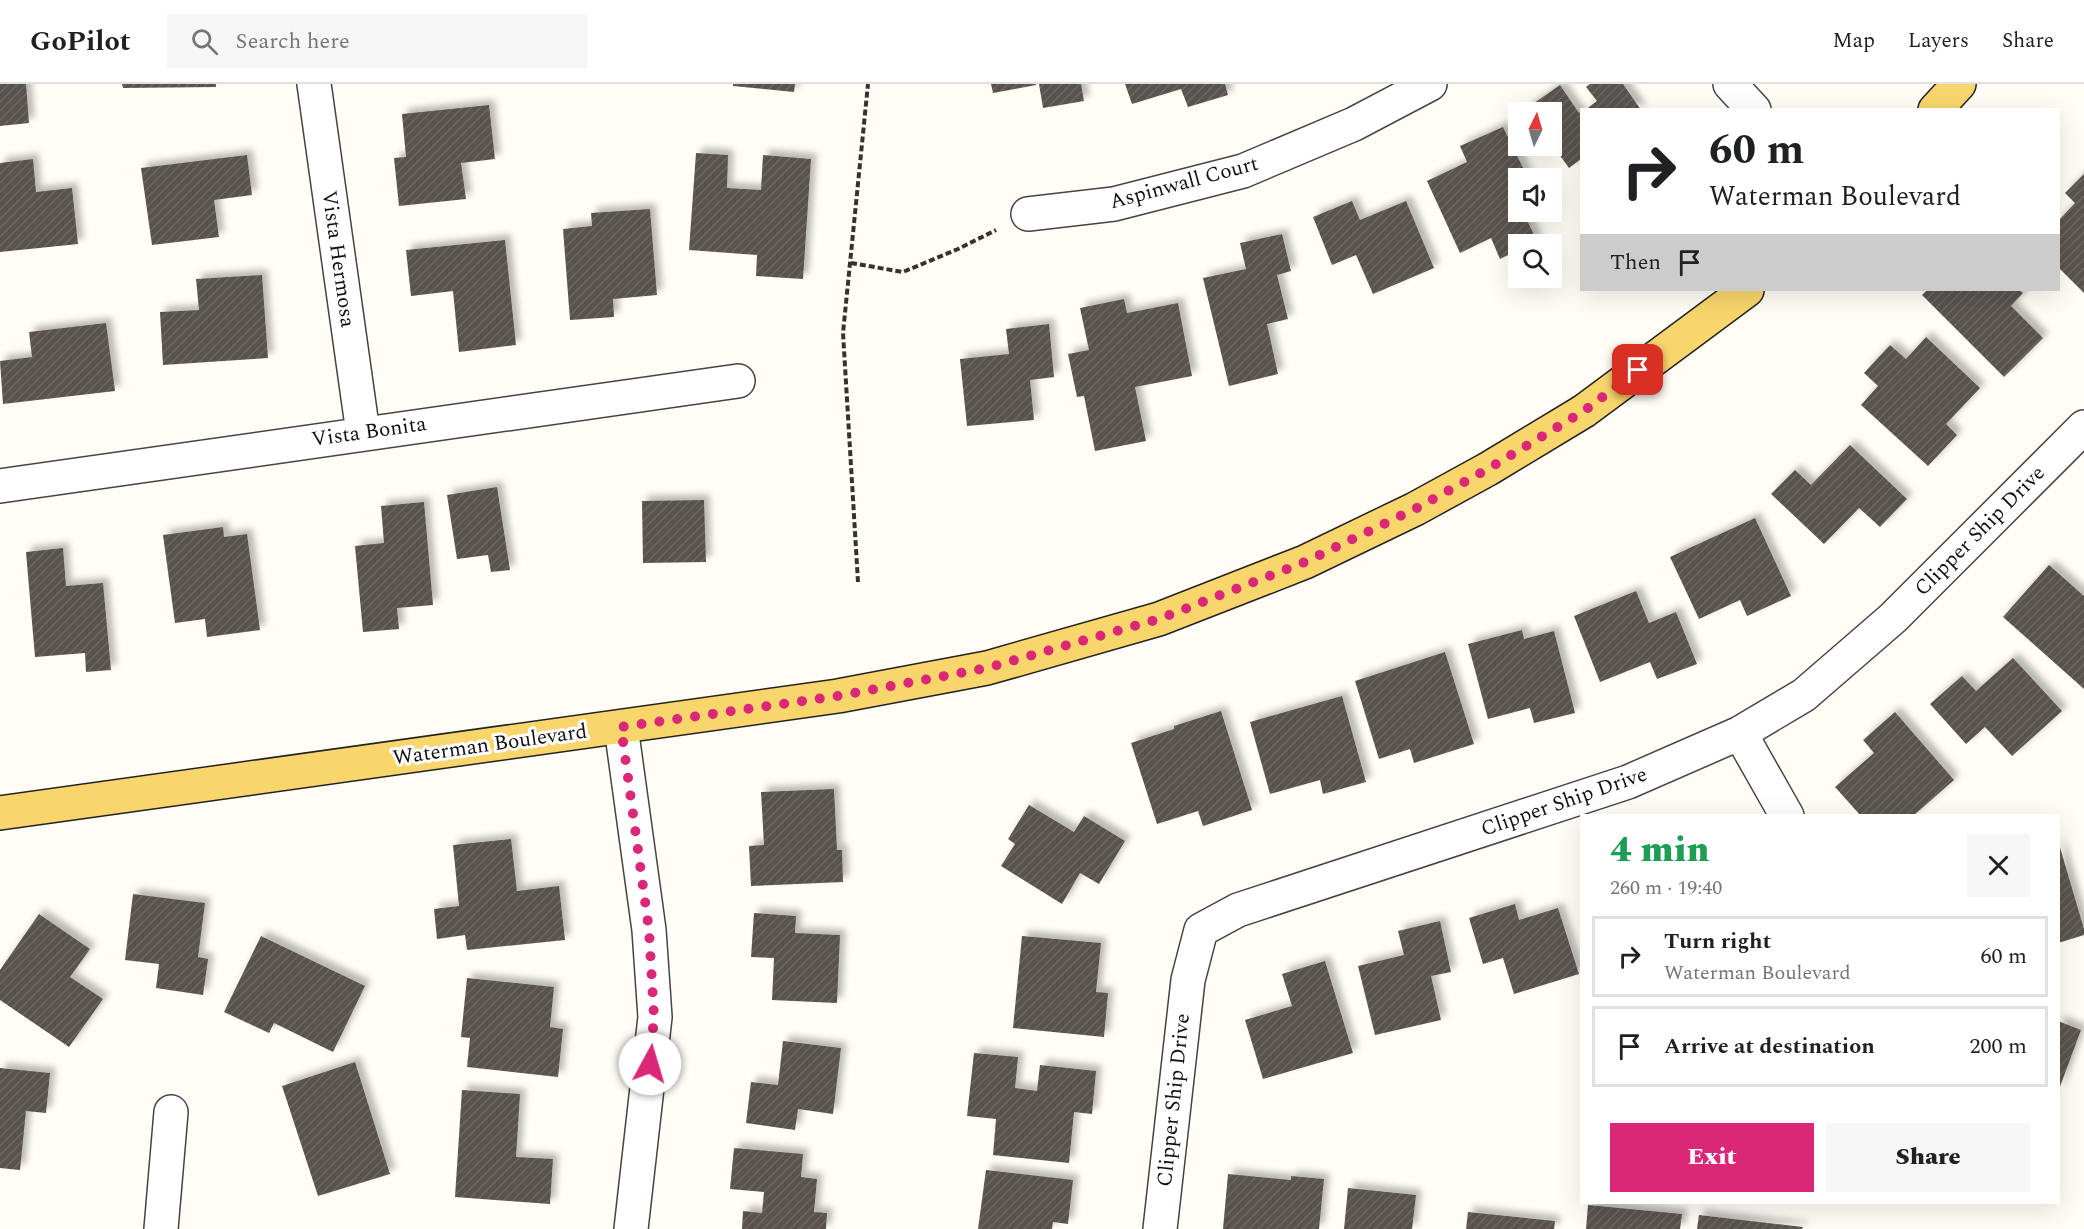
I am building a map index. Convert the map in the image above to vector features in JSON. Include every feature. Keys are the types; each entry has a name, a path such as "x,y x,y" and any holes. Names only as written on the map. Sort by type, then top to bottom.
{"main road":[{"path":"1937,108 1959,84"},
{"name":"Waterman Boulevard","path":"0,813 838,696 987,668 1169,615 1305,562 1415,509 1488,469 1584,411 1746,291"}],"street":[{"name":"Vista Hermosa","path":"314,84 363,433"},
{"name":"Aspinwall Court","path":"1028,214 1113,204 1243,171 1354,124 1430,84"},
{"path":"1730,84 1752,108"},
{"name":"Vista Bonita","path":"0,486 738,381"},
{"name":"Clipper Ship Drive","path":"1160,1229 1188,980 1201,930 1238,910 1628,782 1740,733 1804,695 1893,618 2084,427"},
{"path":"621,727 649,930 654,1017 631,1229"},
{"path":"1740,733 1786,814"},
{"path":"161,1229 171,1112"}],"path":[{"path":"858,582 843,333 868,84"},
{"path":"851,263 903,272 958,249 1028,214"}],"building":[{"path":"0,84 26,84 29,123 0,126"},
{"path":"122,84 216,84 216,87 123,88"},
{"path":"733,84 795,84 794,92 733,86"},
{"path":"991,84 1036,84 1036,85 993,93"},
{"path":"1039,84 1081,84 1084,101 1043,108"},
{"path":"1125,84 1225,84 1228,95 1188,107 1181,89 1132,104"},
{"path":"1590,84 1623,84 1640,108 1588,108 1597,101 1586,87"},
{"path":"1560,85 1580,112 1580,160 1569,168 1560,156 1562,102 1536,102"},
{"path":"489,105 495,159 461,163 466,199 399,206 394,158 406,157 402,114"},
{"path":"1503,127 1508,137 1508,156 1517,156 1523,168 1508,168 1508,222 1528,222 1534,234 1508,234 1508,255 1500,259 1491,238 1460,253 1427,181 1467,162 1460,146"},
{"path":"696,153 728,155 727,188 761,190 763,155 811,159 803,279 756,276 757,255 689,250"},
{"path":"247,155 252,195 214,200 219,237 152,245 141,168"},
{"path":"33,159 36,192 72,188 78,244 0,252 0,163"},
{"path":"2084,174 2084,293 2060,269 2060,219 2075,203 2065,193"},
{"path":"1352,201 1360,220 1406,201 1434,268 1373,294 1356,255 1332,265 1313,217"},
{"path":"650,209 657,295 613,299 614,317 570,320 563,229 592,226 591,213"},
{"path":"1282,234 1291,271 1277,275 1288,319 1267,324 1278,374 1229,386 1203,278 1246,269 1240,243"},
{"path":"505,240 516,345 459,352 453,291 411,296 406,250"},
{"path":"262,275 268,358 163,365 160,312 199,310 196,279"},
{"path":"1926,291 2020,291 2023,293 2011,306 2043,338 2004,377 1922,295"},
{"path":"1124,299 1127,313 1178,303 1192,376 1135,387 1146,441 1095,451 1084,396 1077,397 1068,354 1089,350 1080,308"},
{"path":"106,323 115,391 3,404 0,361 32,357 29,332"},
{"path":"1049,324 1054,377 1030,380 1034,420 967,426 960,359 1009,354 1006,329"},
{"path":"1926,337 1980,388 1946,424 1957,435 1928,466 1861,405 1878,386 1864,373 1890,345 1906,359"},
{"path":"1850,445 1907,499 1880,527 1859,508 1824,544 1771,494 1795,470 1811,485"},
{"path":"497,487 510,570 491,572 488,555 457,559 447,495"},
{"path":"704,500 706,562 643,563 642,501"},
{"path":"424,502 433,605 397,608 399,629 363,632 355,546 384,543 381,506"},
{"path":"1755,518 1791,596 1747,616 1740,600 1699,619 1670,557"},
{"path":"223,527 224,537 247,534 260,630 207,637 205,619 175,623 163,535"},
{"path":"63,548 66,586 103,583 111,670 86,672 85,653 35,657 26,552"},
{"path":"2049,565 2084,596 2084,689 2003,617"},
{"path":"1636,591 1649,623 1676,612 1697,664 1657,679 1650,662 1600,682 1574,616"},
{"path":"1522,630 1524,639 1554,631 1575,713 1534,723 1530,708 1488,719 1468,644"},
{"path":"1445,652 1474,744 1414,763 1410,749 1379,759 1355,681"},
{"path":"2013,658 2062,711 2012,756 1985,727 1966,744 1930,704 1962,676 1976,691"},
{"path":"1342,696 1366,782 1323,794 1320,780 1270,794 1250,722"},
{"path":"1221,711 1252,810 1203,826 1198,811 1157,824 1131,743"},
{"path":"1895,712 1954,780 1915,814 1859,814 1835,787 1874,753 1863,740"},
{"path":"834,789 837,850 842,850 843,882 751,886 749,846 764,845 761,792"},
{"path":"1029,805 1074,832 1084,816 1125,841 1099,884 1080,873 1062,904 1001,866 1015,844 1008,839"},
{"path":"511,839 517,891 559,886 565,940 467,950 465,935 437,939 434,909 459,906 453,845"},
{"path":"2060,847 2084,929 2084,935 2060,942"},
{"path":"133,894 205,903 198,957 208,959 203,995 156,988 159,964 125,960"},
{"path":"1515,904 1519,920 1558,908 1579,974 1514,994 1503,958 1483,964 1469,918"},
{"path":"754,913 796,916 795,933 840,935 837,1003 772,1000 774,958 751,957"},
{"path":"39,914 90,949 70,977 103,999 69,1047 0,1000 0,970"},
{"path":"1440,921 1451,972 1431,976 1441,1020 1375,1035 1358,966 1404,955 1398,931"},
{"path":"261,936 365,986 333,1052 274,1023 269,1033 224,1012"},
{"path":"1022,936 1101,943 1096,992 1108,993 1104,1037 1013,1028"},
{"path":"1325,961 1353,1053 1263,1079 1245,1020 1292,1006 1282,974"},
{"path":"467,978 554,987 550,1027 563,1029 558,1077 467,1067 470,1038 461,1037"},
{"path":"2060,1022 2081,1030 2060,1087"},
{"path":"783,1041 841,1048 833,1114 798,1109 795,1130 746,1123 751,1082 778,1085"},
{"path":"974,1053 1018,1057 1015,1088 1037,1091 1040,1065 1096,1071 1092,1114 1074,1112 1069,1163 993,1155 996,1119 967,1116"},
{"path":"355,1062 390,1174 318,1196 282,1086"},
{"path":"0,1068 50,1073 46,1113 26,1111 20,1170 0,1168"},
{"path":"462,1090 520,1094 516,1157 553,1159 550,1204 455,1197"},
{"path":"734,1148 803,1154 801,1177 817,1179 814,1212 827,1213 826,1229 742,1229 743,1211 762,1213 764,1192 730,1189"},
{"path":"986,1170 1073,1180 1068,1224 1053,1222 1052,1229 978,1229"},
{"path":"1228,1174 1291,1180 1291,1176 1324,1179 1319,1229 1223,1229"},
{"path":"1348,1188 1416,1195 1412,1229 1344,1229"},
{"path":"1588,1205 1682,1214 1680,1229 1586,1229"},
{"path":"1468,1212 1555,1221 1554,1229 1466,1229"},
{"path":"1699,1215 1803,1227 1802,1229 1697,1229"}],"route":[{"path":"650,1064 654,1017 649,930 621,727 838,696 987,668 1159,619 1305,562 1415,509 1488,469 1584,411 1638,370"}]}
